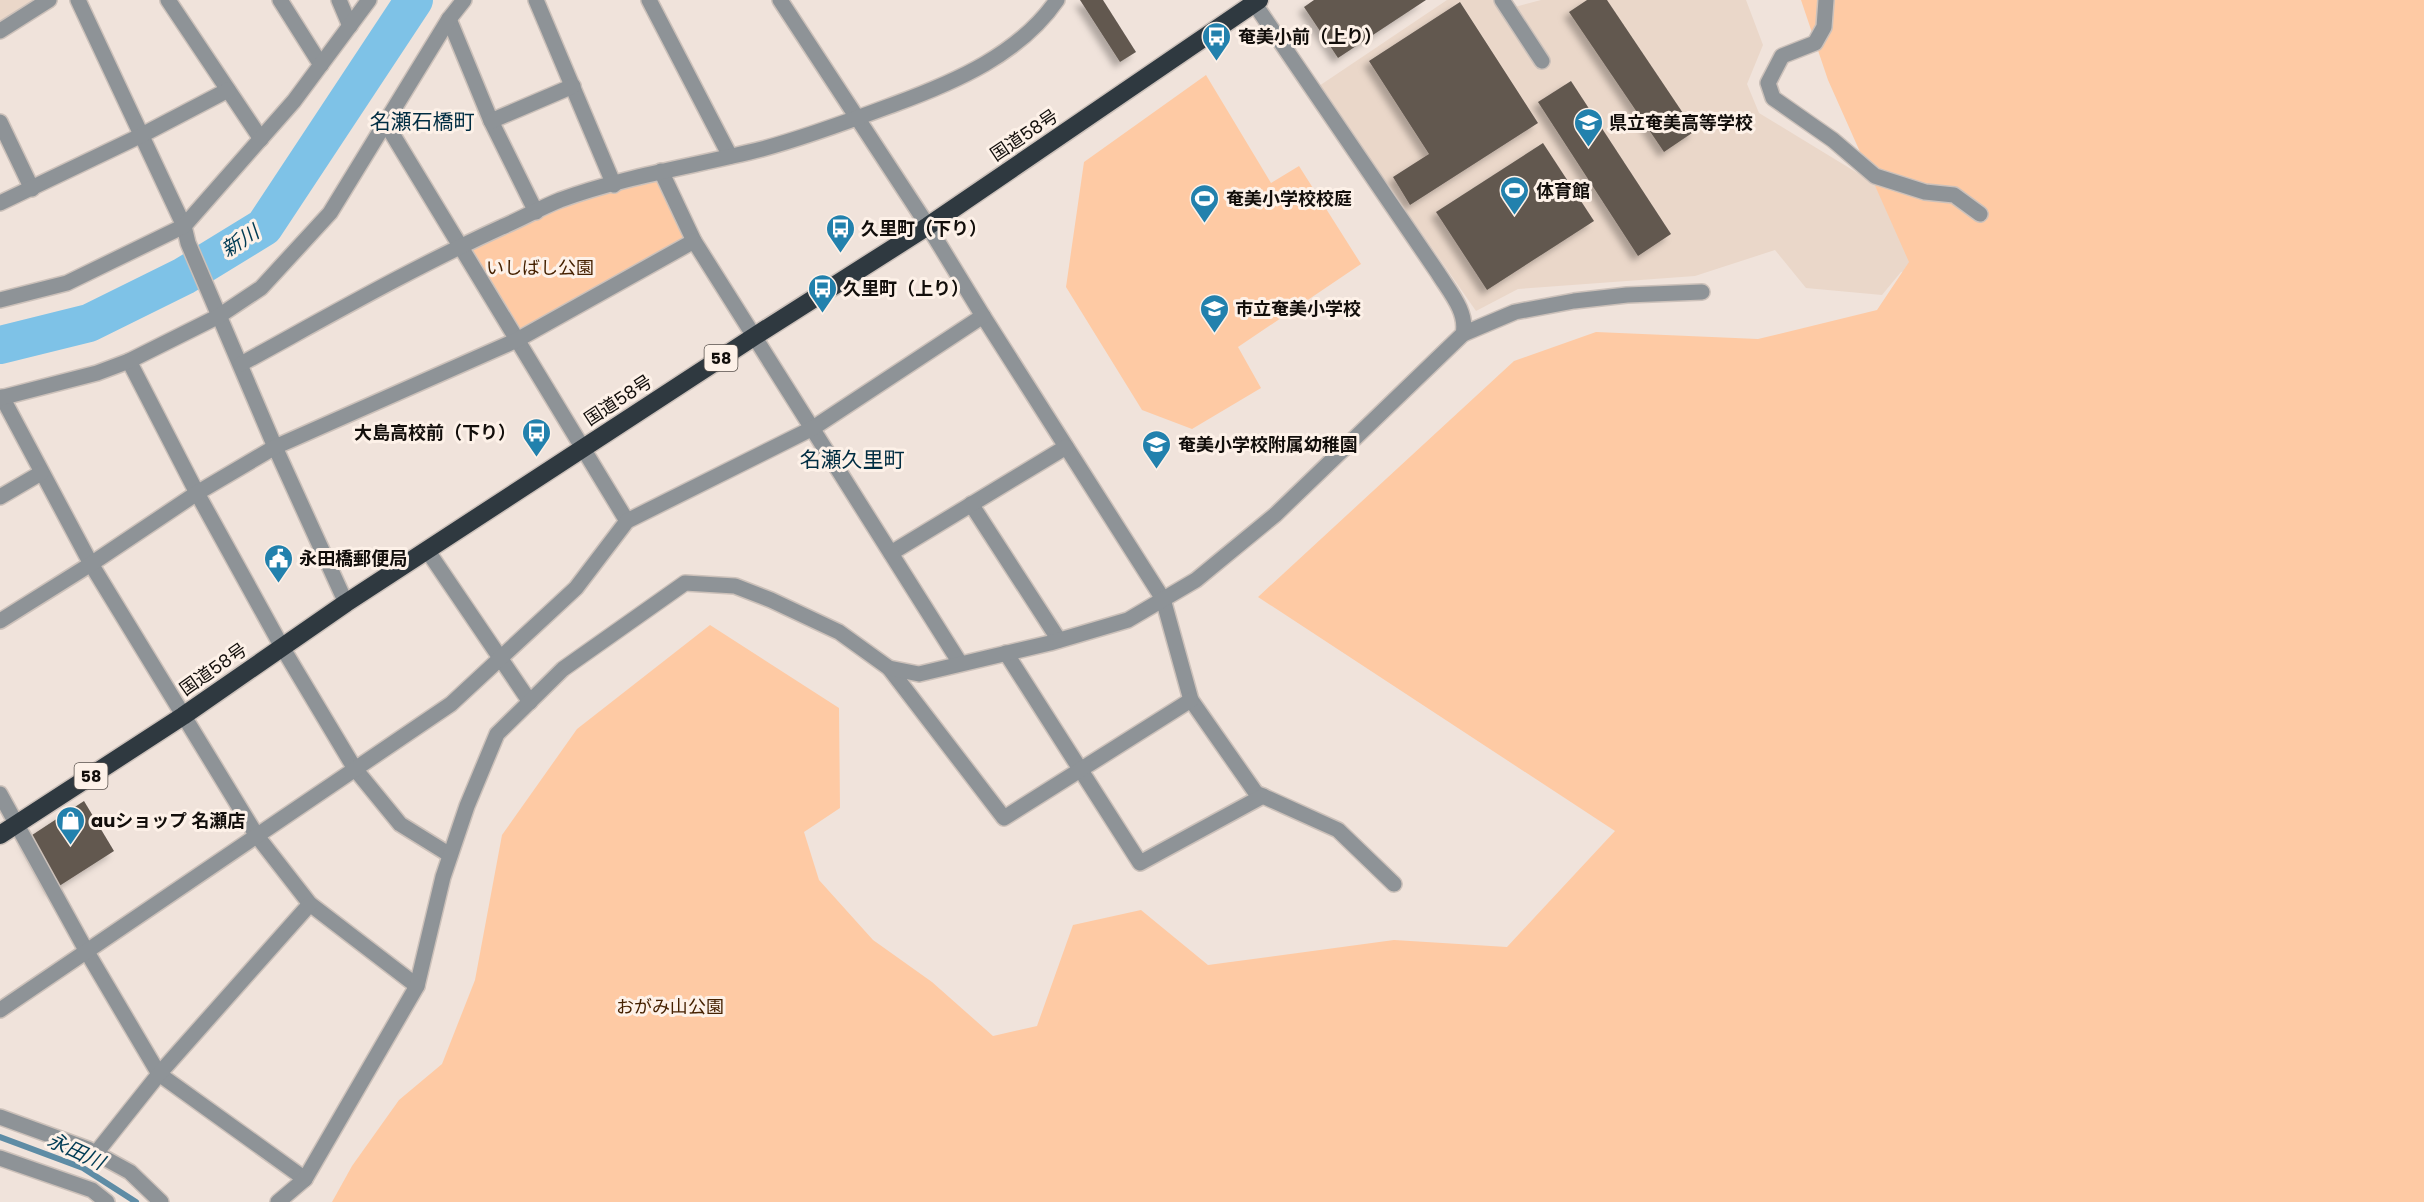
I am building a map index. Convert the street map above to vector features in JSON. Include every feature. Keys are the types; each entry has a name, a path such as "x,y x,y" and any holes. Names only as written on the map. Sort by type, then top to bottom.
{"highway":[{"name":"国道58号","path":"0,835 183,716 346,603 928,226 1255,1"}],"street":[{"path":"0,31 49,0"},
{"path":"78,0 184,225 188,243 275,447 346,603"},
{"path":"168,0 261,139"},
{"path":"280,0 321,65"},
{"path":"339,0 350,26"},
{"path":"0,300 67,283 184,225 294,101 369,0"},
{"path":"417,986 310,904 257,836 91,564 1,398 87,376 129,361 216,308 261,288 330,213 449,19 464,0"},
{"path":"536,0 614,185"},
{"path":"649,0 730,156"},
{"path":"241,364 460,246 559,201 661,171 763,148 856,118 951,82 993,59 1016,42 1050,10 1057,0"},
{"path":"1502,0 1542,61"},
{"path":"1826,0 1824,27 1815,43 1782,56 1768,83 1773,98 1833,140 1875,176 1925,192 1954,195 1980,214"},
{"path":"784,1 856,118 928,226 1163,599 1191,700 1256,793 1338,830 1394,884"},
{"path":"1255,1 1271,31 1438,273 1462,312 1465,324 1463,334"},
{"path":"449,19 491,121 536,212"},
{"path":"491,121 573,86"},
{"path":"0,203 142,135 228,90"},
{"path":"0,122 32,189"},
{"path":"385,122 627,521"},
{"path":"661,171 693,242 755,336 960,663"},
{"path":"0,621 197,493 275,447 517,340 693,242"},
{"path":"889,668 919,674 1059,640 1128,620 1197,580 1275,515 1463,334 1515,312 1627,295 1702,291"},
{"path":"0,1010 451,704 576,588 627,521 813,428 983,316"},
{"path":"129,361 197,493 282,647 355,769 400,824 450,855"},
{"path":"891,553 1066,447"},
{"path":"0,497 41,472"},
{"path":"971,504 1059,640"},
{"path":"427,550 530,702"},
{"path":"278,1202 305,1179 417,986 443,877 467,806 497,734 563,669 685,583 735,586 771,600 839,632 889,668 1004,818 1191,700"},
{"path":"1006,653 1140,863 1263,796"},
{"path":"0,794 87,952 159,1074 305,1179"},
{"path":"96,1153 159,1074 310,904"},
{"path":"0,1117 96,1153 130,1173 161,1202"},
{"path":"0,1158 92,1190 107,1202"}],"shaded area":[{"path":"0,0 54,0 0,32"},
{"name":"県立奄美高等学校","path":"1447,0 1494,0 1500,11 1541,0 1746,0 1763,45 1747,84 1759,113 1869,180 1989,209 1963,265 1901,272 1882,295 1806,288 1775,250 1695,276 1518,289 1476,311 1319,86"}],"green space":[{"name":"おがみ山公園","path":"1801,0 2424,0 2424,1202 332,1202 352,1166 399,1100 442,1064 475,980 502,835 577,729 710,625 839,708 840,808 804,832 819,880 873,940 932,982 993,1036 1037,1026 1073,925 1141,910 1208,965 1394,940 1507,947 1615,831 1258,597 1514,361 1596,332 1758,339 1877,310 1909,262 1828,80"},
{"name":"奄美小学校校庭","path":"1206,75 1271,183 1299,166 1361,264 1238,347 1261,388 1192,429 1142,410 1066,287 1084,162"},
{"name":"いしばし公園","path":"656,174 687,241 520,333 467,245 544,210"}],"building":[{"path":"1080,0 1103,0 1136,52 1120,62"},
{"path":"1314,0 1426,0 1338,58 1304,7"},
{"path":"1587,0 1607,0 1695,131 1664,152 1569,12"},
{"path":"1460,2 1538,123 1410,205 1393,177 1429,154 1369,61"},
{"path":"1571,81 1671,234 1638,256 1538,102"},
{"name":"体育館","path":"1543,143 1594,221 1487,290 1436,212"},
{"name":"auショップ 名瀬店","path":"84,801 114,851 53,890 26,839"}],"waterway":[{"name":"新川","path":"0,345 89,323 184,276 264,227 414,0"},
{"name":"永田川","path":"0,1137 83,1168 136,1202"}],"place":[{"name":"奄美小前（上り）","path":"1217,62"},
{"name":"県立奄美高等学校","path":"1588,148"},
{"name":"体育館","path":"1515,216"},
{"name":"奄美小学校校庭","path":"1205,224"},
{"name":"久里町（下り）","path":"840,254"},
{"name":"久里町（上り）","path":"822,314"},
{"name":"市立奄美小学校","path":"1214,334"},
{"name":"大島高校前（下り）","path":"537,458"},
{"name":"奄美小学校附属幼稚園","path":"1157,470"},
{"name":"永田橋郵便局","path":"278,584"},
{"name":"auショップ 名瀬店","path":"70,846"}],"district":[{"name":"名瀬石橋町","path":"422,121"},
{"name":"名瀬久里町","path":"852,459"}]}
